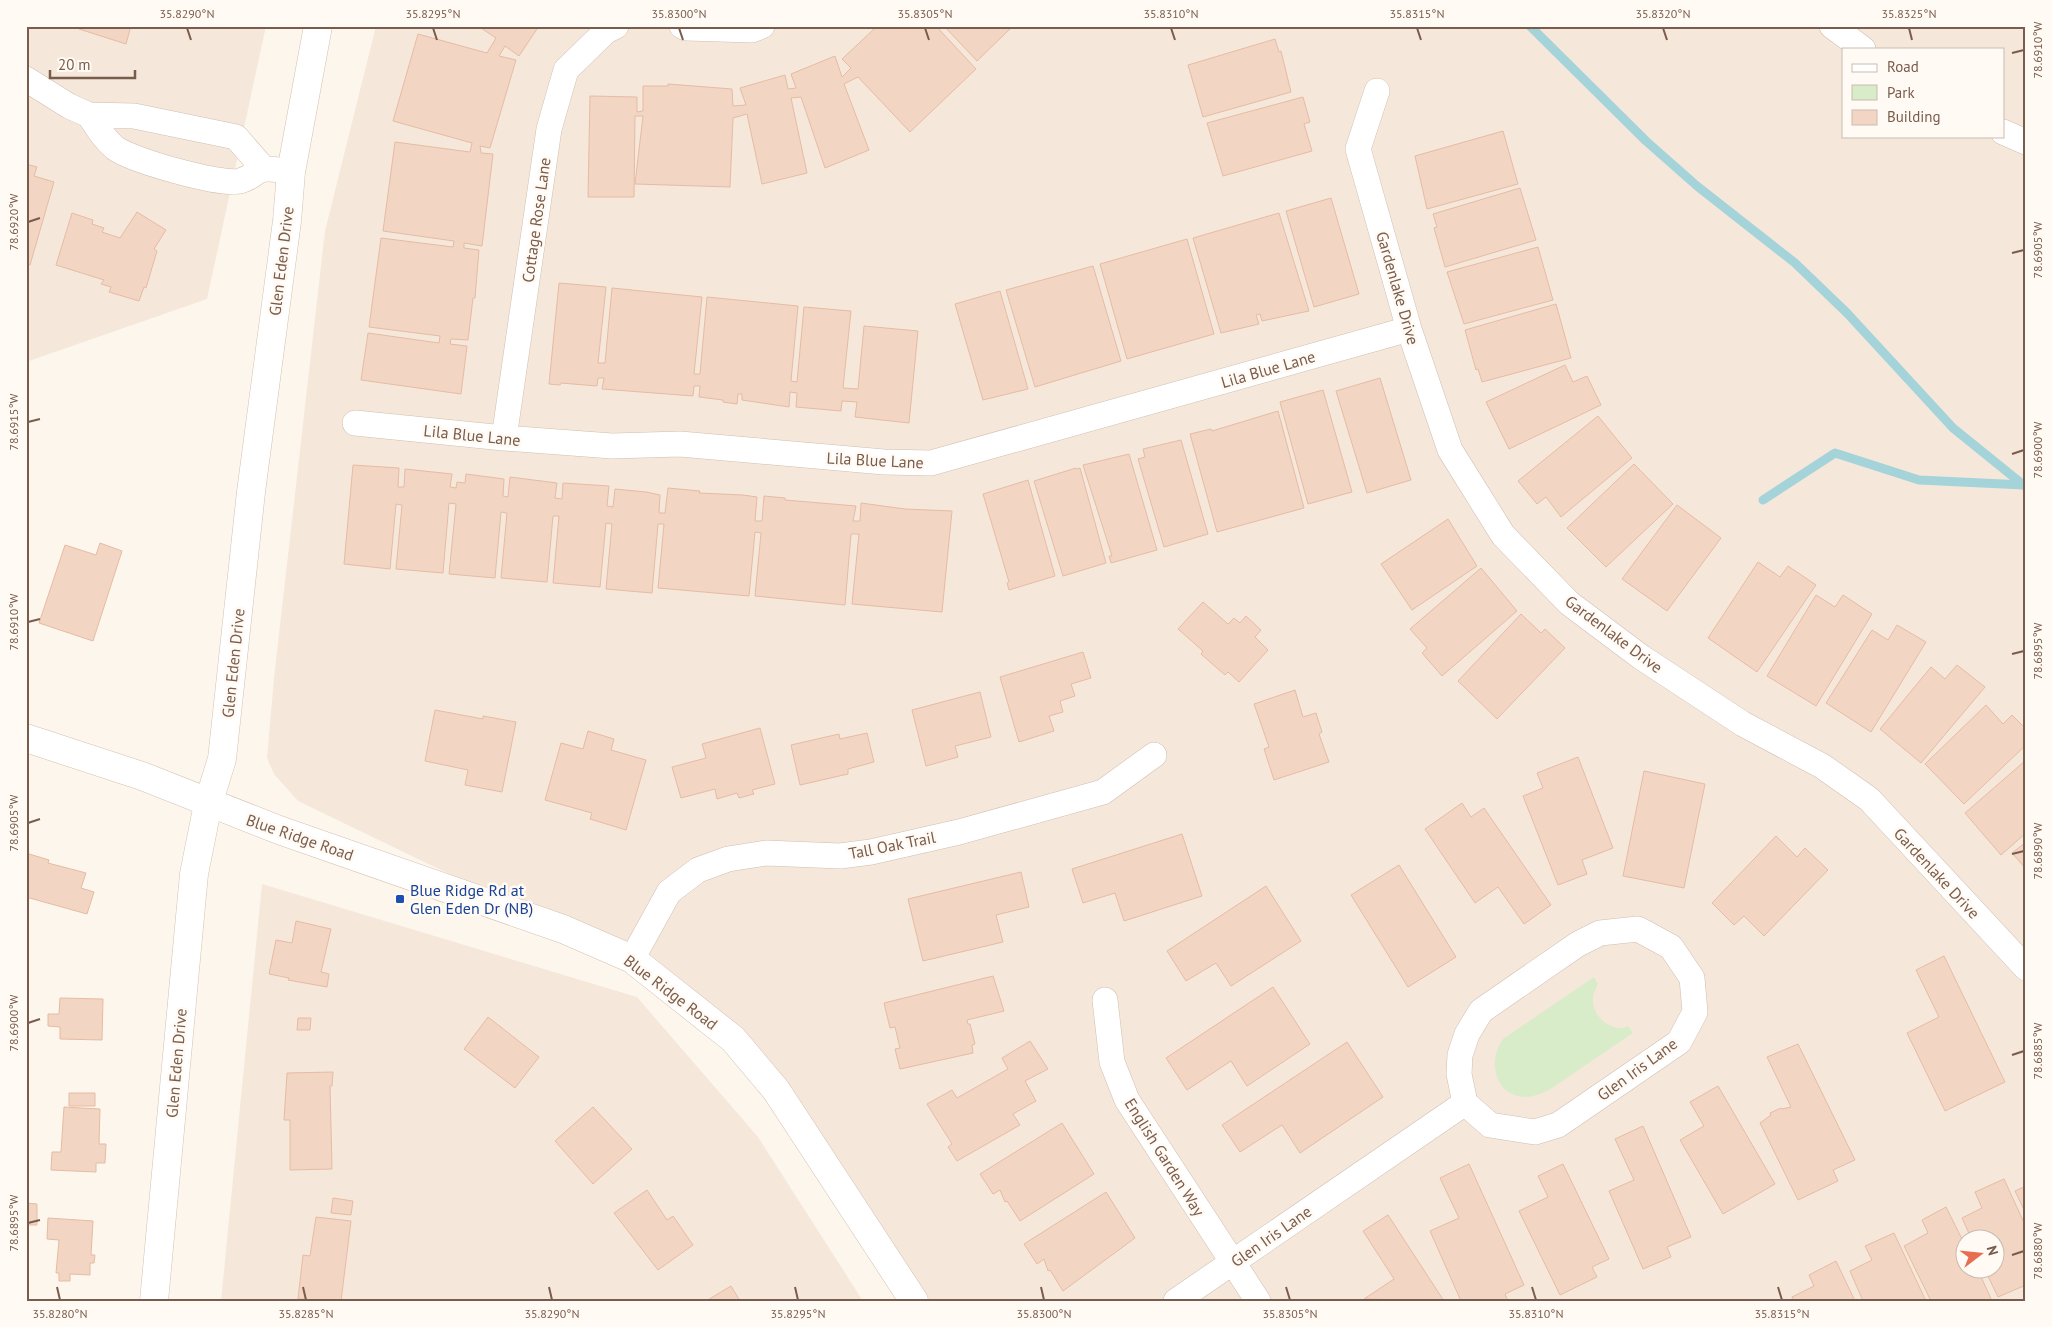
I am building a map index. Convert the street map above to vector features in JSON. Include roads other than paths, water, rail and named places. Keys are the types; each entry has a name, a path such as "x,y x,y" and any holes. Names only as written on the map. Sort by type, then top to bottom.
{"main road":[{"name":"Glen Eden Drive","path":"154,1301 194,874 208,804 222,759 251,492 288,220 291,172 318,26"},
{"name":"Blue Ridge Road","path":"26,738 142,776 208,804 563,929 632,959 733,1039 776,1090 914,1301"}],"street":[{"name":"Cottage Rose Lane","path":"504,438 549,130 566,70 606,31 616,26"},
{"path":"682,26 686,28 752,30 762,26"},
{"path":"1832,26 1862,48"},
{"path":"26,79 69,106 90,115 134,116 236,137 264,168"},
{"name":"Gardenlake Drive","path":"1377,91 1358,149 1409,330 1450,450 1510,542 1569,603 1640,657 1743,724 1822,766 1869,799 2026,968"},
{"path":"90,115 103,136 117,150 158,165 211,180 240,181 264,168 291,172"},
{"path":"2004,132 2026,142"},
{"name":"Lila Blue Lane","path":"355,423 504,438 612,446 680,444 884,462 931,463 1409,330"},
{"name":"Tall Oak Trail","path":"632,959 669,892 698,870 728,859 766,853 840,856 871,852 958,832 1103,792 1154,755"},
{"name":"Glen Iris Lane","path":"1638,929 1671,946 1692,978 1694,1012 1679,1042 1558,1125 1535,1132 1490,1125 1465,1103 1459,1074 1460,1055 1467,1034 1481,1011 1578,944 1600,933 1638,929"},
{"name":"English Garden Way","path":"1105,1000 1112,1062 1128,1100 1258,1301"},
{"name":"Glen Iris Lane","path":"1176,1301 1465,1103"}],"waterway":[{"path":"1530,26 1646,141 1697,186 1795,263 1847,313 1953,428 2026,487"},
{"path":"1763,500 1835,453 1919,480 2024,485"}],"place":[{"name":"Blue Ridge Rd at Glen Eden Dr (NB)","path":"400,899"}]}
